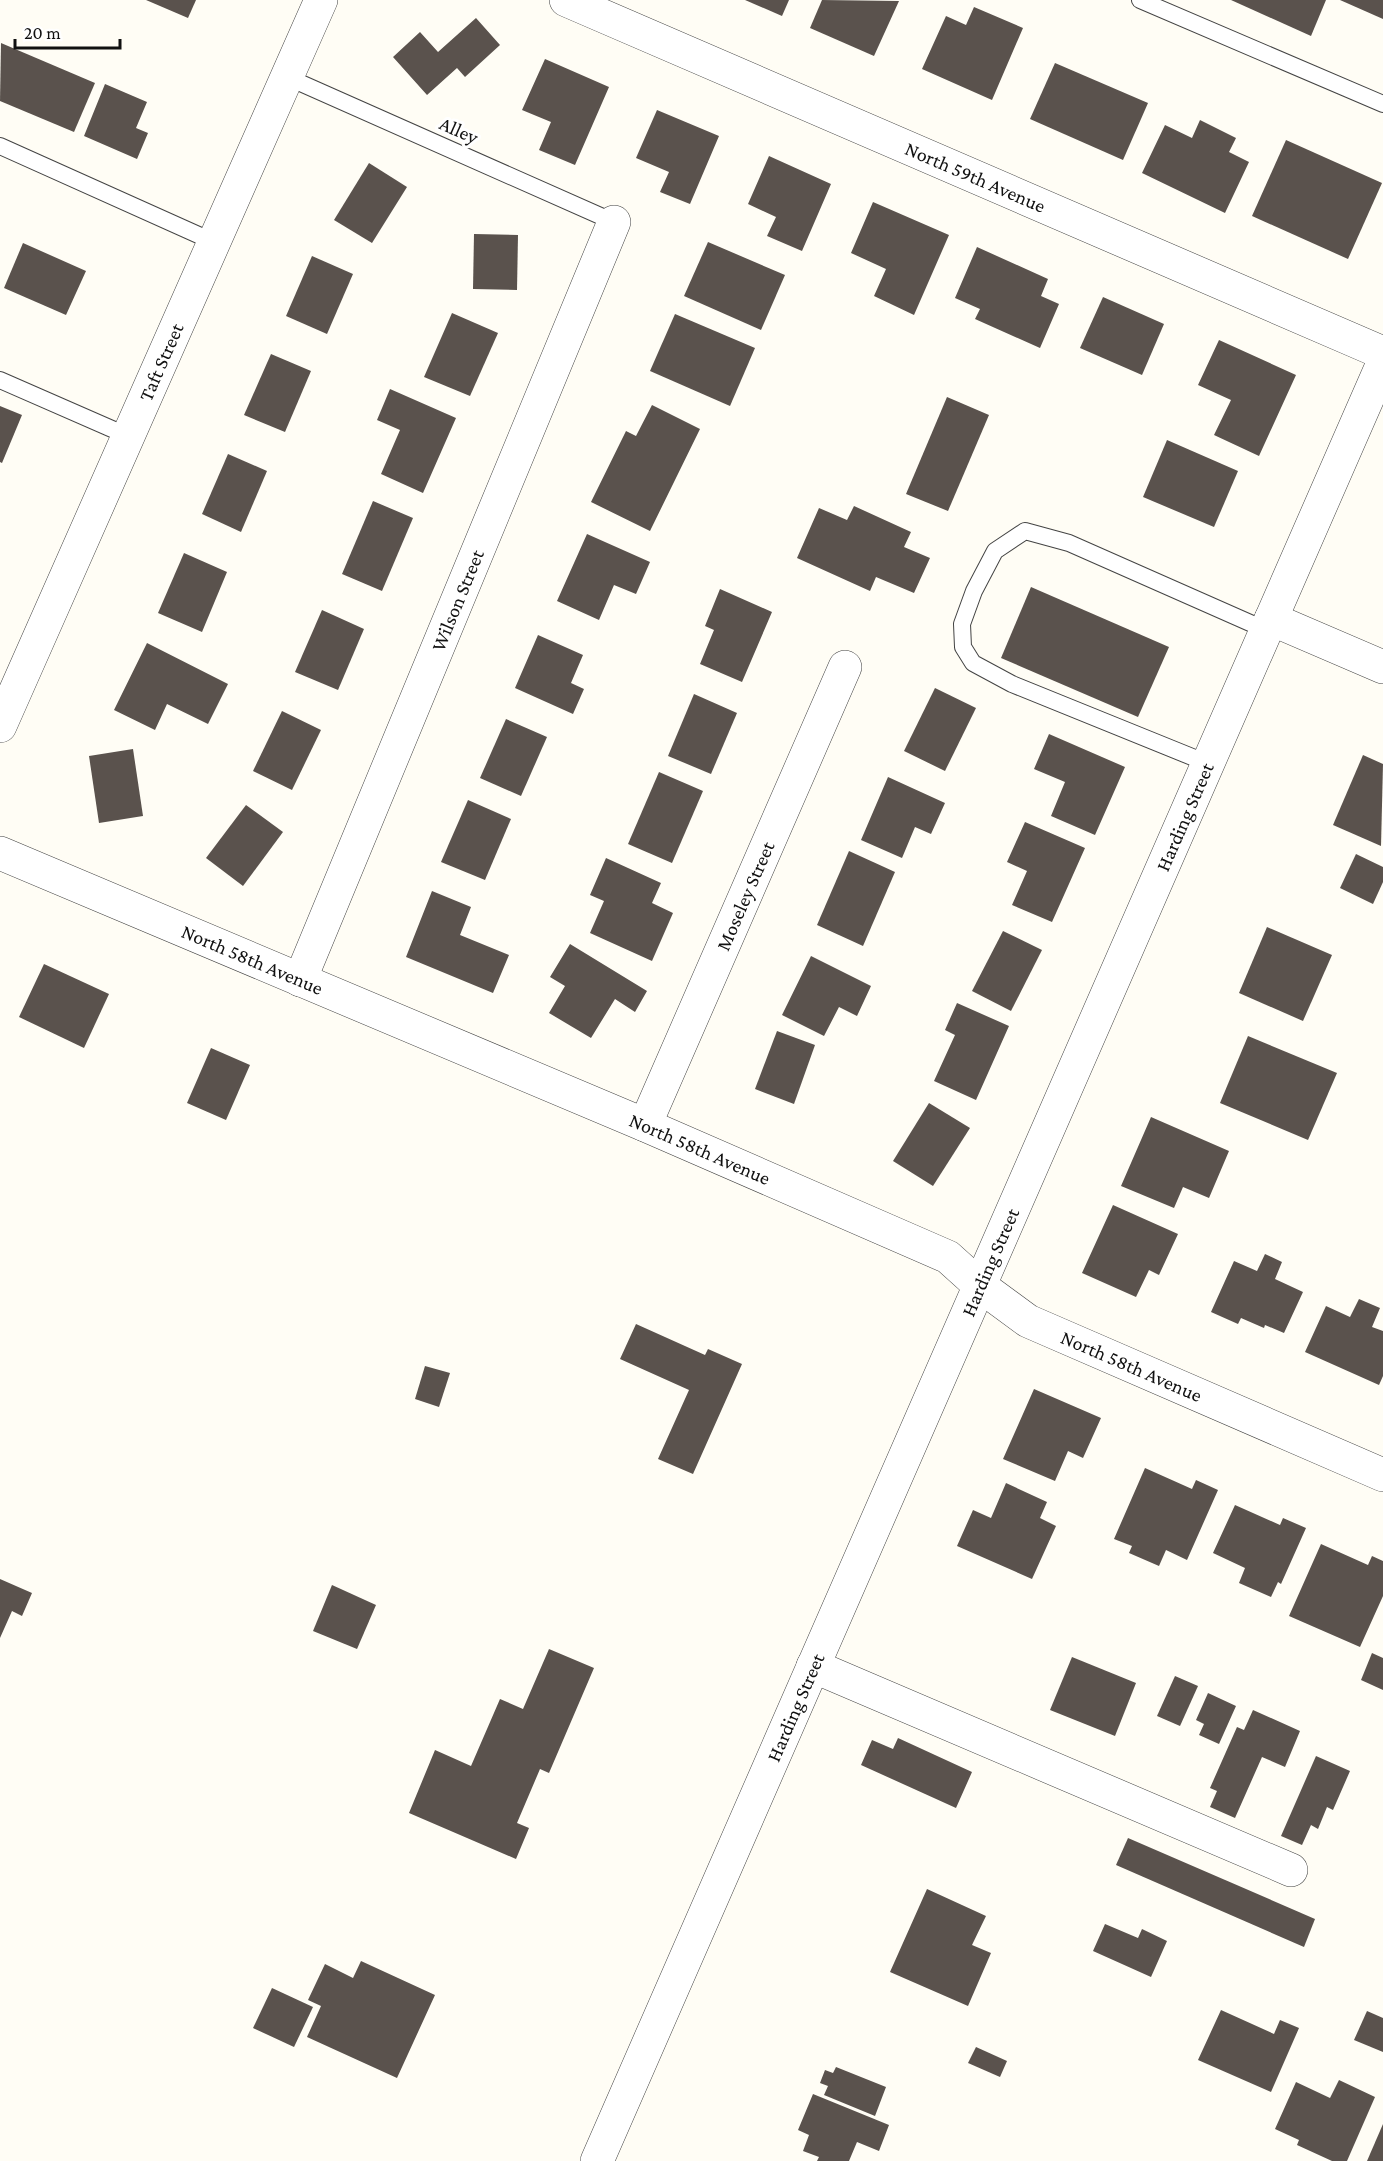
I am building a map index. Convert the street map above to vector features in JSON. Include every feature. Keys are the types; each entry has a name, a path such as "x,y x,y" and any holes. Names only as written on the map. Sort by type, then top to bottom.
{"street":[{"name":"Taft Street","path":"0,726 321,0"},
{"name":"North 59th Avenue","path":"566,0 1383,353"},
{"name":"Wilson Street","path":"300,980 614,222"},
{"name":"Harding Street","path":"597,2161 1383,363"},
{"path":"1269,624 1383,667"},
{"name":"Moseley Street","path":"645,1125 845,667"},
{"name":"North 58th Avenue","path":"0,853 645,1125 948,1257 979,1285 1028,1322 1383,1475"},
{"path":"813,1666 1291,1870"}],"lane":[{"path":"1140,0 1382,102"},
{"name":"Alley","path":"288,77 614,222"},
{"path":"0,146 214,242"},
{"path":"0,380 128,436"},
{"path":"1207,763 1012,684 973,663 963,647 962,624 974,591 995,551 1025,531 1069,543 1269,624"}],"building":[{"path":"146,0 196,0 188,18"},
{"path":"745,0 789,0 782,16"},
{"path":"822,0 899,1 874,56 810,28"},
{"path":"1231,0 1326,0 1311,36"},
{"path":"1340,0 1383,0 1383,19"},
{"path":"974,7 1023,28 992,100 922,69 946,16 966,25"},
{"path":"476,18 500,45 465,77 457,68 427,95 393,57 420,32 438,52"},
{"path":"1,43 95,83 74,132 0,101"},
{"path":"545,59 609,87 575,165 539,150 551,122 522,110"},
{"path":"1055,63 1148,103 1123,160 1030,119"},
{"path":"105,84 147,102 136,128 148,133 137,159 84,136"},
{"path":"657,110 719,136 690,204 660,192 669,172 636,158"},
{"path":"1200,120 1236,138 1229,152 1249,162 1225,213 1142,173 1165,125 1192,138"},
{"path":"1286,140 1382,183 1348,259 1252,216"},
{"path":"769,156 831,184 802,251 767,236 776,217 748,204"},
{"path":"369,163 407,187 372,243 334,220"},
{"path":"873,202 949,235 914,315 874,296 886,269 851,253"},
{"path":"474,234 518,235 517,290 473,289"},
{"path":"708,242 785,275 761,330 684,296"},
{"path":"23,243 86,271 66,315 4,288"},
{"path":"977,247 1048,279 1041,296 1059,304 1040,348 975,319 980,309 955,298"},
{"path":"312,256 353,274 327,334 286,316"},
{"path":"1103,297 1164,324 1142,375 1080,348"},
{"path":"452,313 498,333 470,396 424,377"},
{"path":"675,314 755,348 730,406 650,371"},
{"path":"1219,340 1296,375 1259,456 1214,435 1231,400 1198,385"},
{"path":"271,354 311,371 285,432 244,415"},
{"path":"390,389 456,418 423,493 381,474 400,430 377,420"},
{"path":"947,397 989,415 948,511 906,494"},
{"path":"652,405 700,429 650,531 591,502 626,431 636,436"},
{"path":"0,406 22,415 2,463 0,462"},
{"path":"1167,440 1238,471 1214,527 1143,497"},
{"path":"228,454 267,471 241,532 202,514"},
{"path":"373,501 413,518 382,591 342,574"},
{"path":"854,506 911,532 904,547 930,558 914,593 876,577 870,591 797,558 819,508 847,520"},
{"path":"587,534 650,562 636,594 614,585 599,620 557,601"},
{"path":"184,553 227,572 202,632 158,613"},
{"path":"1031,587 1169,647 1138,717 1001,658"},
{"path":"720,589 772,612 742,682 700,664 714,630 705,626"},
{"path":"322,610 364,629 338,690 295,672"},
{"path":"538,635 583,655 571,683 584,689 573,714 515,688"},
{"path":"147,643 228,684 208,724 167,704 155,730 114,710"},
{"path":"935,688 976,708 945,771 904,751"},
{"path":"694,694 737,713 711,774 668,756"},
{"path":"282,711 321,730 292,790 253,771"},
{"path":"506,719 547,737 521,796 480,778"},
{"path":"1049,734 1125,767 1095,835 1051,816 1065,782 1034,769"},
{"path":"133,749 143,816 99,823 89,756"},
{"path":"1363,755 1383,764 1381,846 1333,825"},
{"path":"659,772 703,791 672,863 628,844"},
{"path":"888,777 945,803 931,834 915,827 902,858 861,840"},
{"path":"468,800 511,819 485,880 441,862"},
{"path":"246,805 283,832 243,886 206,858"},
{"path":"1025,822 1085,848 1052,922 1012,905 1027,871 1007,862"},
{"path":"849,851 895,872 863,946 817,925"},
{"path":"1356,854 1383,867 1383,882 1373,904 1340,888"},
{"path":"606,858 661,883 652,903 673,913 652,961 590,933 604,901 590,895"},
{"path":"432,891 471,907 460,935 509,955 493,993 406,957"},
{"path":"1267,927 1332,955 1303,1021 1239,993"},
{"path":"1003,931 1042,950 1011,1011 972,991"},
{"path":"570,944 647,991 635,1012 615,999 591,1038 549,1013 565,986 550,977"},
{"path":"811,956 871,986 857,1016 839,1007 824,1036 782,1015"},
{"path":"44,964 109,994 84,1048 19,1017"},
{"path":"957,1003 1009,1026 976,1100 934,1081 955,1035 945,1030"},
{"path":"777,1031 815,1045 794,1104 755,1089"},
{"path":"1248,1036 1337,1073 1308,1140 1220,1103"},
{"path":"211,1048 250,1065 226,1120 187,1103"},
{"path":"929,1103 970,1128 933,1186 893,1161"},
{"path":"1151,1117 1229,1151 1209,1198 1183,1187 1174,1208 1121,1186"},
{"path":"1113,1205 1178,1234 1159,1275 1149,1270 1136,1297 1082,1273"},
{"path":"1265,1254 1282,1262 1275,1279 1303,1292 1284,1333 1265,1325 1264,1328 1241,1318 1238,1324 1211,1312 1234,1261 1257,1271"},
{"path":"1359,1299 1380,1308 1372,1327 1383,1331 1383,1376 1379,1385 1305,1352 1326,1306 1350,1317"},
{"path":"636,1324 705,1355 708,1349 742,1364 693,1474 658,1459 689,1390 620,1359"},
{"path":"425,1366 450,1373 439,1407 415,1399"},
{"path":"1034,1389 1101,1418 1083,1458 1068,1451 1055,1481 1003,1459"},
{"path":"1145,1468 1192,1489 1196,1480 1218,1490 1187,1560 1166,1550 1159,1566 1129,1553 1132,1546 1114,1539"},
{"path":"1006,1483 1047,1502 1040,1518 1056,1526 1032,1579 957,1546 973,1510 991,1518"},
{"path":"1235,1505 1280,1525 1283,1518 1306,1528 1281,1584 1278,1582 1271,1597 1239,1583 1245,1568 1213,1553"},
{"path":"1321,1544 1368,1565 1372,1556 1383,1561 1383,1596 1360,1647 1289,1616"},
{"path":"0,1579 32,1593 22,1616 12,1611 0,1638"},
{"path":"332,1585 376,1605 357,1649 313,1631"},
{"path":"549,1649 594,1668 549,1773 540,1769 517,1823 529,1828 516,1859 409,1813 435,1750 471,1766 500,1699 523,1709"},
{"path":"1372,1653 1383,1658 1383,1690 1361,1680"},
{"path":"1072,1657 1136,1683 1115,1736 1050,1710"},
{"path":"1175,1676 1198,1686 1180,1726 1157,1716"},
{"path":"1208,1693 1236,1706 1219,1744 1199,1735 1204,1724 1196,1720"},
{"path":"1253,1710 1300,1731 1285,1767 1262,1757 1235,1818 1210,1807 1217,1791 1210,1788 1237,1727 1244,1730"},
{"path":"898,1738 972,1772 956,1808 861,1765 872,1740 893,1749"},
{"path":"1316,1756 1350,1771 1333,1810 1327,1807 1318,1829 1311,1825 1302,1845 1281,1836"},
{"path":"1128,1838 1315,1919 1304,1947 1116,1865"},
{"path":"927,1889 986,1916 972,1945 991,1953 968,2006 890,1972"},
{"path":"1105,1924 1138,1938 1142,1929 1167,1941 1151,1977 1093,1951"},
{"path":"361,1961 435,1995 397,2078 307,2037 321,2006 308,2000 325,1964 353,1978"},
{"path":"272,1988 313,2007 294,2047 253,2028"},
{"path":"1221,2010 1274,2034 1280,2020 1299,2028 1271,2092 1198,2060"},
{"path":"1367,2011 1383,2018 1383,2052 1354,2040"},
{"path":"976,2047 1007,2061 1000,2077 968,2063"},
{"path":"836,2067 886,2087 875,2116 824,2095 828,2086 820,2083 825,2070 833,2073"},
{"path":"1339,2080 1375,2097 1347,2161 1332,2161 1297,2145 1299,2140 1275,2129 1296,2082 1330,2098"},
{"path":"813,2094 889,2125 879,2151 857,2142 849,2161 817,2161 819,2157 803,2151 809,2135 798,2130"},
{"path":"1383,2124 1383,2161 1367,2161"}]}
